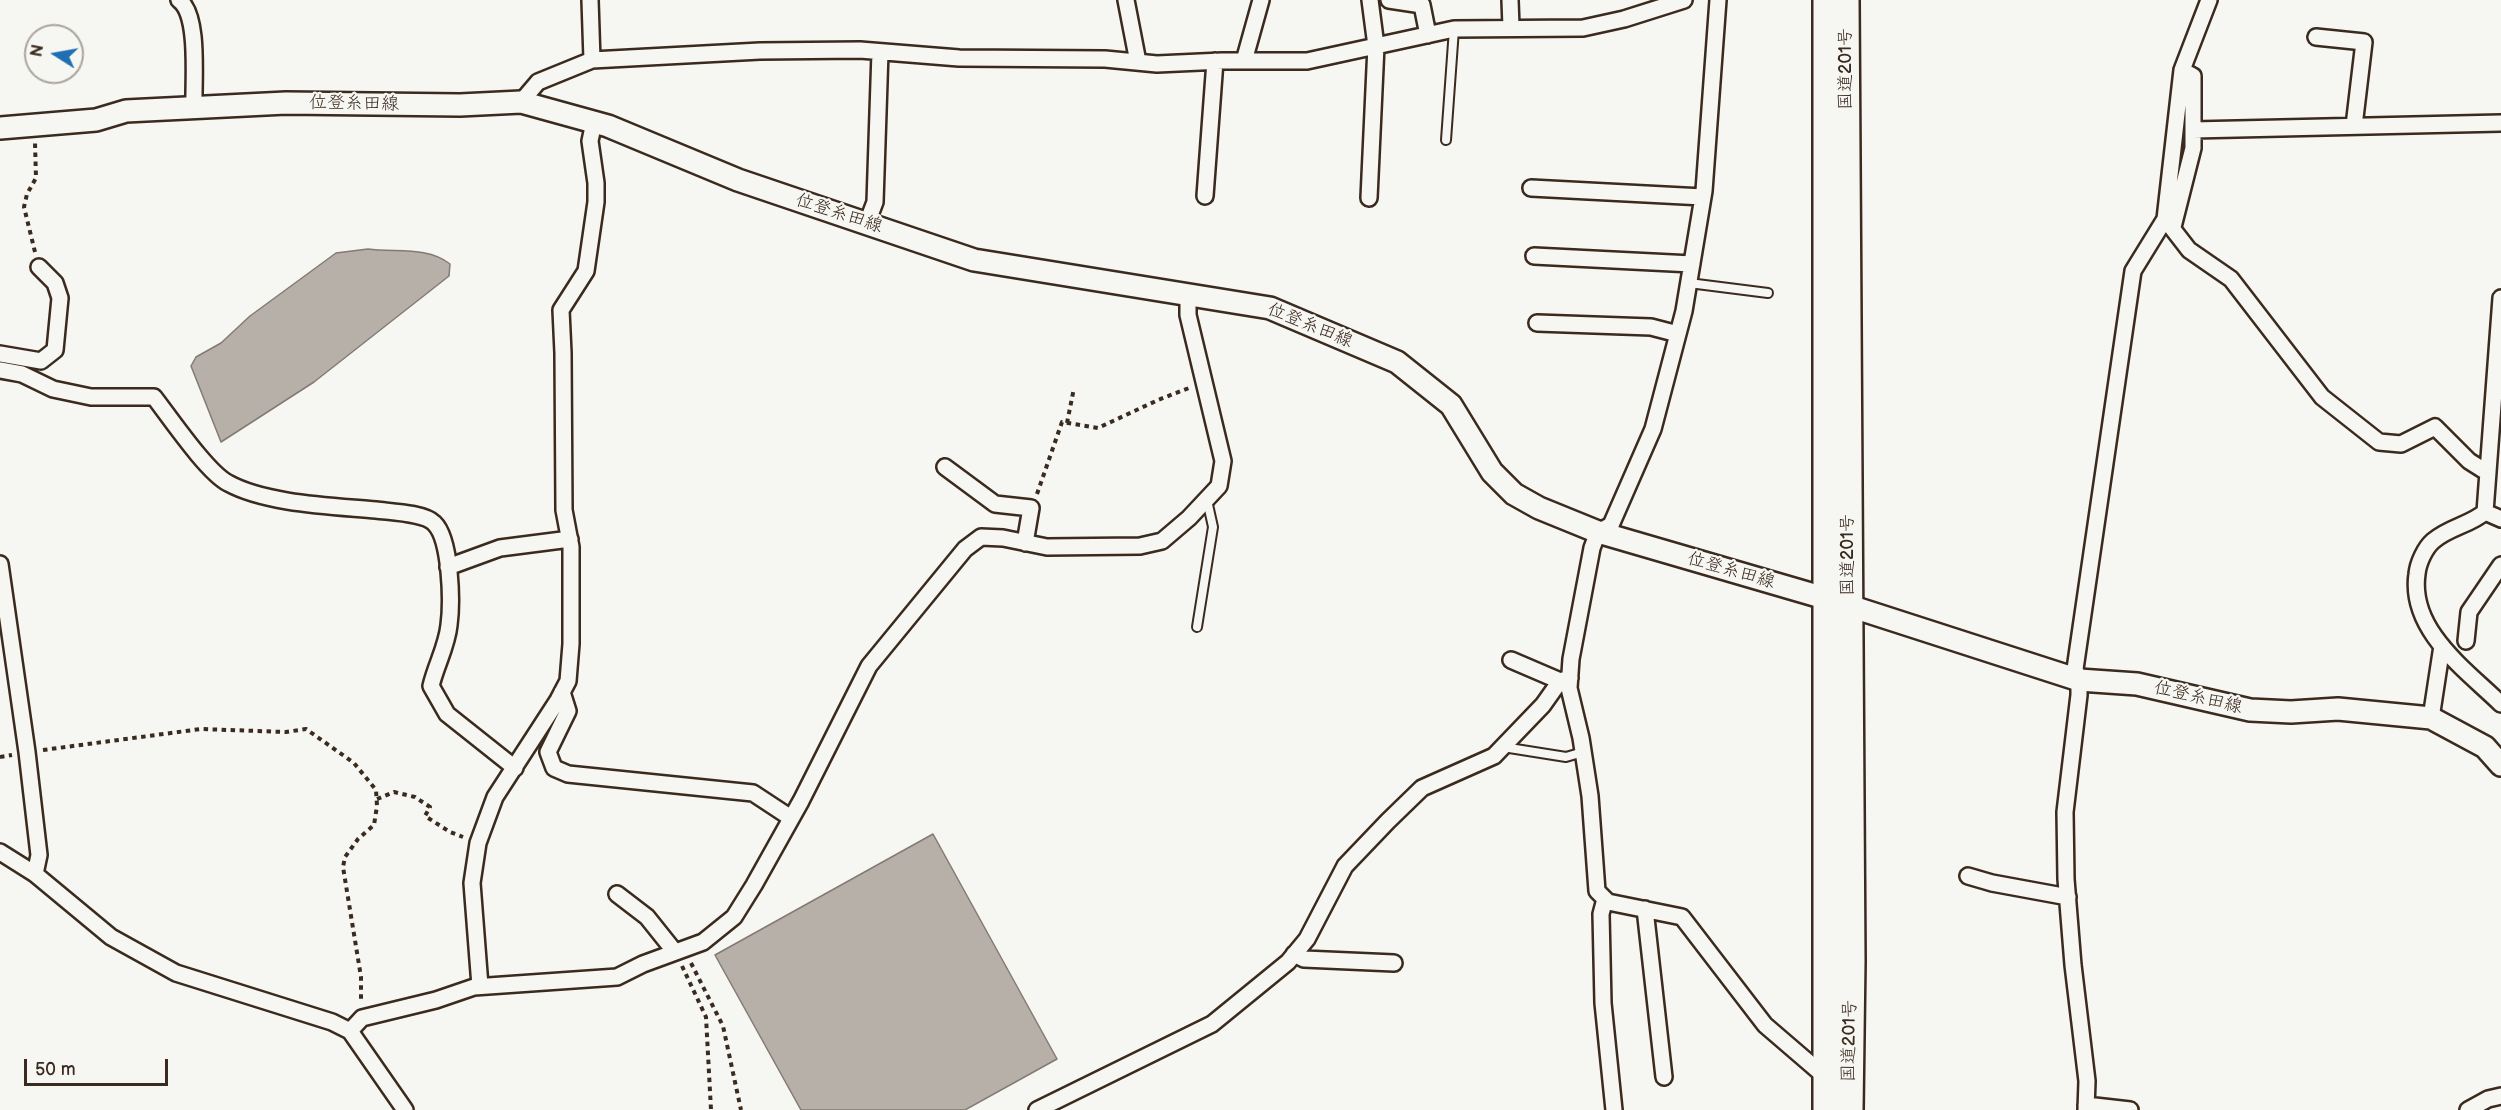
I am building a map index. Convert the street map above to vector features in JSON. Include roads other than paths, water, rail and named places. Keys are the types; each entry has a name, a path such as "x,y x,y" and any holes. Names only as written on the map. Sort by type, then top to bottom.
{"highway":[{"name":"国道201号","path":"1827,0 1838,603 1851,961 1849,1110"},
{"name":"国道201号","path":"1827,1110 1838,603 1845,0"}],"main road":[{"name":"位登糸田線","path":"0,128 96,120 126,111 286,103 460,105 521,102 594,122 738,180 974,260 1270,308 1397,362 1451,405 1492,472 1514,494 1539,508 1598,532 1838,603 2079,680 2137,684 2250,710 2291,712 2338,709 2431,718 2486,747 2501,765"}],"street":[{"path":"178,0 186,5 193,31 194,108"},
{"path":"590,0 592,60"},
{"path":"1126,0 1137,62"},
{"path":"1244,61 1261,0"},
{"path":"1369,198 1376,46 1370,0"},
{"path":"1389,0 1422,5 1428,34"},
{"path":"1510,0 1511,27"},
{"path":"521,102 538,82 592,60 760,51 860,50 959,58 1105,59 1157,64 1215,61 1307,61 1454,29 1583,28 1624,19 1684,0"},
{"path":"1037,1110 1212,1024 1294,954 1307,939 1345,866 1388,821 1422,788 1494,756 1565,680 1592,548 1598,532 1611,525 1653,429 1678,334 1703,197 1718,0"},
{"path":"2209,0 2182,70 2169,223 2189,250 2231,279 2322,397 2379,442 2401,444 2435,427 2469,461 2488,473"},
{"path":"2316,37 2364,42 2354,126"},
{"path":"867,223 875,202 880,52"},
{"path":"1205,196 1215,61"},
{"path":"2130,1110 2086,1108 2087,1081 2068,897 2065,812 2079,695 2079,680 2074,669 2133,271 2169,223 2193,148 2193,76 2182,70"},
{"path":"480,987 472,883 478,843 495,797 568,681 571,644 570,539 564,510 561,310 586,271 596,202 596,183 590,141 594,122"},
{"path":"2193,130 2501,123"},
{"path":"1531,188 1703,197"},
{"path":"1534,256 1692,264"},
{"path":"0,354 41,361 55,350 60,298 55,283 39,267"},
{"path":"350,1031 362,1018 480,987 617,977 703,942 734,917 754,885 869,666 965,549 981,537 1047,547 1140,546 1162,541 1189,518 1219,486 1223,461 1188,315 1188,293"},
{"path":"2501,298 2486,512 2477,519 2448,530 2431,542 2418,565 2415,584 2419,611 2430,633 2501,704"},
{"path":"1537,323 1651,327 1678,334"},
{"path":"0,369 22,374 53,389 91,397 154,397 215,474 248,492 294,501 414,515 433,522 443,538 448,567 450,623 431,686 447,714 515,768"},
{"path":"945,467 995,504 1031,508 1025,543"},
{"path":"2486,512 2501,519"},
{"path":"448,567 500,548 570,539"},
{"path":"0,564 39,855 35,874"},
{"path":"2466,641 2469,612 2501,565"},
{"path":"2431,718 2442,646"},
{"path":"1511,660 1565,680 1569,688 1590,796 1598,891 1608,902 1682,917 1765,1025 1827,1077 1849,1110"},
{"path":"562,692 568,711 548,752 554,768 568,774 753,793 791,818"},
{"path":"0,852 35,874 111,937 176,973 332,1023 350,1031 405,1110"},
{"path":"1968,876 1992,883 2068,897"},
{"path":"617,894 647,917 679,951"},
{"path":"1605,899 1601,914 1604,1003 1614,1110"},
{"path":"1645,909 1664,1077"},
{"path":"1294,954 1304,959 1394,963"},
{"path":"2468,1110 2488,1099 2501,1096"}],"lane":[{"path":"1446,140 1454,29"},
{"path":"1689,283 1768,293"},
{"path":"1197,627 1213,527 1206,499"},
{"path":"1503,747 1566,757 1583,752"}]}
